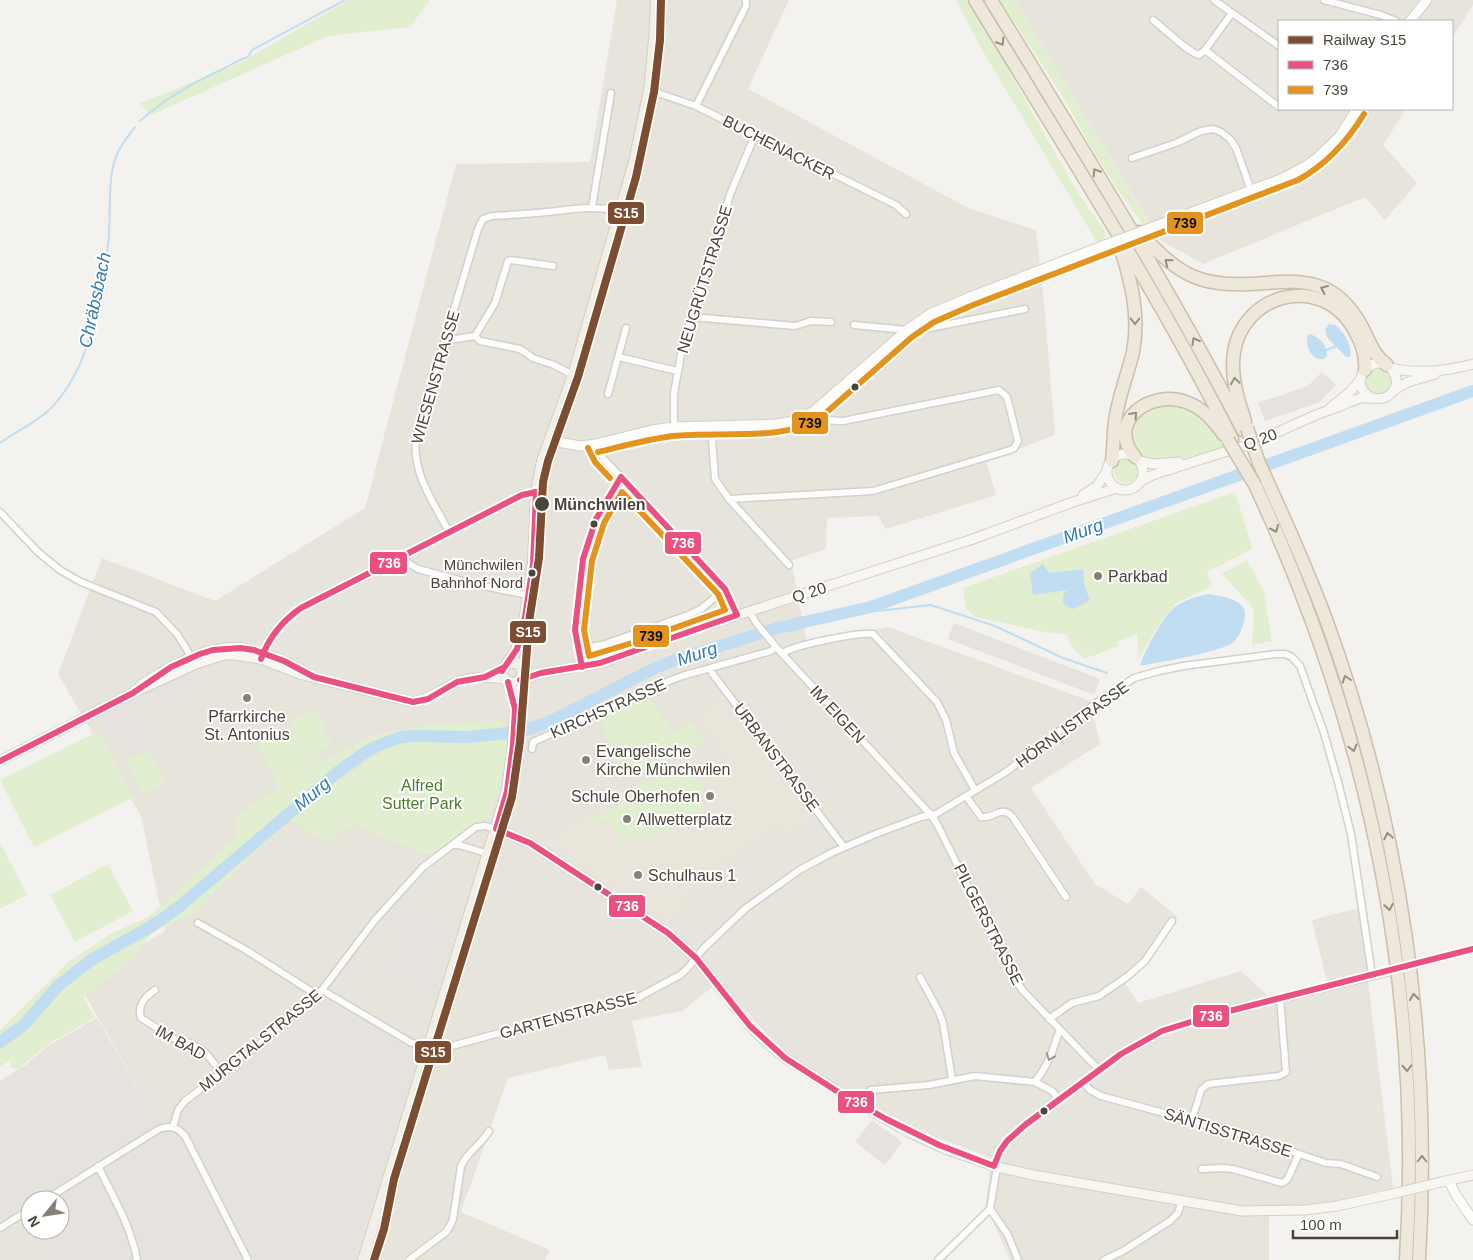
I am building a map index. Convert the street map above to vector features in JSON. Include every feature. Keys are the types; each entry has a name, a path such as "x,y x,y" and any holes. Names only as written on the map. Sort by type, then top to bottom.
{"highway":[{"path":"975,0 1112,223 1176,333 1255,485 1295,576 1330,671 1359,768 1382,868 1400,984 1406,1058 1410,1168 1406,1260"},
{"path":"991,0 1122,214 1245,429 1305,567 1342,666 1370,757 1392,855 1407,942 1419,1060 1422,1163 1419,1260"},
{"path":"1122,214 1163,258 1194,277 1233,285 1298,282 1312,284 1327,290 1338,297 1352,311 1374,353 1388,366"},
{"path":"1109,466 1115,420 1132,354 1136,322 1130,280 1112,223"},
{"path":"1245,429 1235,384 1234,352 1238,336 1245,324 1255,312 1267,303 1285,297 1300,296 1316,298 1335,307 1349,321 1358,337 1365,356 1363,374"},
{"path":"1137,459 1129,450 1125,441 1124,435 1127,424 1143,406 1161,399 1176,399 1194,405 1208,416 1230,440"}],"main road":[{"path":"363,1260 507,791 513,745 515,709 512,681 502,674 513,666 520,641 534,554 536,492 542,461 573,375 634,162 649,90 656,0"},
{"name":"Q 20","path":"1324,412 1348,394 1363,374 1376,363 1415,371 1449,369"},
{"name":"Q 20","path":"512,681 542,673 582,667 636,651 749,611 973,539 1073,502 1117,488 1129,490 1152,475 1255,442 1324,412 1360,399 1384,398 1394,390 1413,380 1473,364"},
{"path":"1388,366 1396,378 1394,390"},
{"path":"1363,374 1363,390 1372,398"},
{"name":"Q 20","path":"1073,502 1097,486 1109,466 1123,454 1154,464 1194,460"},
{"path":"1137,459 1143,472 1140,482"},
{"path":"1109,466 1110,482 1117,488"},
{"path":"0,761 194,660 229,655 262,656 305,671 314,677 413,702 432,697 457,682 485,677 513,666"},
{"path":"485,677 512,681 523,674 513,666"},
{"name":"Q 20","path":"513,666 542,673"},
{"path":"496,829 530,843 668,933 696,958 750,1026 768,1044 805,1071 910,1133 936,1145 996,1167 1242,1211 1286,1212 1338,1206 1473,1175"}],"street":[{"path":"696,106 746,6 746,0"},
{"path":"1214,0 1278,45"},
{"path":"1324,0 1394,20"},
{"path":"1411,20 1426,0"},
{"path":"1153,20 1195,54 1200,55 1232,13"},
{"path":"1205,50 1278,107"},
{"name":"BUCHENACKER","path":"649,90 696,106 896,205 906,214"},
{"path":"611,93 592,207 621,211"},
{"path":"550,438 576,446 596,444 652,430 674,427 786,423 805,417 907,330 930,314 1294,172 1318,157 1339,137 1356,110"},
{"path":"1132,158 1200,131 1213,129 1222,132 1236,148 1251,190"},
{"name":"NEUGRÜTSTRASSE","path":"674,427 674,392 683,344 731,192 755,136"},
{"name":"WIESENSTRASSE","path":"449,532 420,477 415,452 416,437 478,229 483,219 492,216 592,207"},
{"path":"475,336 495,303 508,261 552,266"},
{"path":"916,324 925,329 1025,309"},
{"path":"692,317 795,326 811,321 832,322"},
{"path":"854,325 907,330"},
{"path":"608,394 626,328"},
{"path":"446,338 454,339 475,336 480,340 520,349 533,358 554,365 573,375"},
{"path":"619,356 677,371"},
{"path":"729,499 860,493 883,489 1010,450 1014,448 1018,441 1007,397 999,390 843,422 822,419 814,411"},
{"path":"711,426 715,479 729,499 790,565"},
{"path":"596,444 600,453 621,477 725,589 737,615"},
{"path":"582,667 575,630 583,559 596,519 621,477"},
{"path":"262,656 265,645 276,630 292,614 522,495 536,492"},
{"path":"0,512 38,552 60,570 81,582 156,612 177,634 194,660"},
{"path":"404,556 408,563 418,569 474,584 528,594"},
{"path":"578,649 602,645 688,615 701,609 725,589"},
{"name":"IM EIGEN","path":"749,611 768,638 930,815"},
{"path":"783,653 791,649 858,634 873,634 937,702 946,720 954,753 976,790"},
{"name":"KIRCHSTRASSE","path":"532,749 533,742 664,683 771,651 776,647"},
{"name":"HÖRNLISTRASSE","path":"696,958 729,923 760,897 809,864 844,847 897,826 936,814 1016,766 1096,703 1134,678 1159,671 1285,654 1296,661 1304,678 1338,782 1350,834 1372,976"},
{"name":"URBANSTRASSE","path":"710,668 844,847"},
{"path":"966,796 981,817 985,818 1002,810 1012,816 1066,897"},
{"name":"PILGERSTRASSE","path":"930,815 938,824 1013,977 1024,992 1099,1070"},
{"name":"MURGTALSTRASSE","path":"173,1127 182,1103 252,1050 320,992 385,908 423,867 476,827 485,826 496,829"},
{"path":"452,845 459,845 489,854"},
{"path":"1049,1019 1072,1003 1099,996 1128,976 1144,960 1172,921"},
{"path":"198,923 410,1042 429,1047"},
{"path":"1418,964 1473,949"},
{"name":"GARTENSTRASSE","path":"429,1047 448,1047 625,1002 639,997 680,975 696,958"},
{"path":"938,1260 990,1209 1000,1151 1007,1141 1059,1099 1142,1041 1162,1031 1201,1018 1390,972"},
{"path":"920,977 939,1012 943,1024 952,1079"},
{"name":"IM BAD","path":"155,990 145,998 140,1007 140,1018 176,1040 190,1043 205,1052 221,1072"},
{"path":"1192,1120 1202,1090 1208,1084 1279,1076 1286,1072 1280,998"},
{"path":"1035,1082 1051,1056 1060,1030"},
{"path":"860,1104 871,1090 929,1085 975,1076 1035,1082 1052,1091 1059,1099"},
{"name":"SÄNTISSTRASSE","path":"1083,1082 1090,1090 1101,1096 1231,1130 1326,1163 1341,1164 1377,1177"},
{"path":"61,1190 159,1129 173,1127 185,1136 248,1260"},
{"path":"409,1260 446,1232 450,1226 453,1219 461,1166 464,1158 481,1143 488,1131"},
{"path":"1202,1170 1233,1169 1282,1183 1287,1180 1299,1154"},
{"path":"98,1166 130,1232 137,1260"},
{"path":"1445,1181 1473,1220"},
{"path":"1104,1260 1122,1252 1170,1221 1178,1213 1182,1200"},
{"path":"990,1209 1008,1235 1018,1260"},
{"path":"0,1228 20,1215"}],"shaded area":[{"path":"617,0 789,0 748,89 968,208 1036,230 1055,435 986,461 996,495 886,529 878,516 827,518 826,549 791,561 807,642 888,627 1090,701 1100,744 1031,788 1095,884 1128,904 1141,887 1178,917 1137,971 1124,981 1138,1003 1241,971 1269,997 1327,982 1312,920 1359,908 1393,1187 1329,1203 1269,1207 1269,1260 1010,1260 986,1206 991,1158 913,1129 778,1047 720,981 682,1011 632,1021 642,1067 609,1070 605,1055 508,1078 461,1212 550,1250 545,1260 355,1260 421,1051 318,996 157,1122 79,984 165,931 141,816 58,674 102,558 215,601 365,508 456,164 590,162"},
{"path":"1015,0 1473,0 1473,5 1453,36 1453,20 1278,20 1278,110 1405,110 1383,145 1417,183 1385,220 1365,197 1203,264 1160,240"},
{"path":"1322,372 1336,385 1320,402 1265,421 1258,403 1305,387"},
{"path":"562,450 580,452 576,470 558,467"},
{"path":"565,506 592,519 585,533 558,520"},
{"path":"954,623 1100,679 1094,695 948,639"},
{"path":"196,669 202,686 161,706 153,690"},
{"name":"Schule Oberhofen","path":"725,695 817,815 789,838 778,825 709,875 668,923 542,842 684,756 698,778 727,760 695,718"},
{"path":"133,702 153,744 128,756 123,746 116,749 101,718"},
{"path":"525,749 535,750 535,766 540,766 538,787 533,787 532,793 522,791"},
{"path":"402,898 453,931 440,954 447,958 432,1004 382,970 401,939 382,925"},
{"path":"318,996 421,1051 355,1260 41,1260 31,1240 70,1240 70,1190 20,1190 20,1216 19,1214 0,1225 0,1081 27,1064 48,1046 97,1018 157,1122"},
{"path":"75,1117 99,1159 48,1190 39,1190 17,1153"},
{"path":"872,1120 902,1142 885,1165 855,1142"},
{"path":"19,1213 20,1240 32,1240 41,1260 0,1260 0,1225"},
{"path":"304,1223 314,1228 300,1260 288,1260"}],"green space":[{"path":"348,0 430,0 410,27 328,36 151,115 139,104 238,64"},
{"path":"956,0 967,0 991,39 1076,190 1106,233 1104,241 1098,244 980,46"},
{"path":"1000,0 1015,0 1149,223 1144,226 1118,190 1065,100"},
{"path":"1378,367 1388,371 1392,381 1388,391 1378,395 1368,391 1364,381 1368,371"},
{"path":"1167,402 1191,407 1213,427 1225,447 1193,456 1168,460 1146,458 1138,454 1133,446 1129,430 1145,410"},
{"path":"1126,459 1131,460 1137,466 1137,476 1131,482 1126,483 1121,482 1115,476 1114,471 1115,466 1121,460"},
{"name":"Parkbad","path":"1235,492 1252,547 1250,550 1207,572 1212,586 1175,604 1154,632 1139,659 1137,634 1118,641 1119,646 1084,659 1071,646 1067,634 1048,633 976,617 966,609 963,588"},
{"path":"1247,560 1264,592 1272,641 1252,645 1254,609 1222,574"},
{"path":"722,598 727,602 726,607 719,614 694,624 691,617"},
{"path":"646,694 674,733 690,722 706,743 624,777 599,716"},
{"name":"Alfred Sutter Park","path":"315,708 333,746 322,751 311,767 368,736 430,725 503,720 503,738 395,741 337,777 312,799 395,742 507,740 506,755 492,813 489,818 474,825 429,856 352,824 329,844 290,819 194,913 152,932 135,958 83,997 95,1018 50,1043 18,1069 10,1067 11,1060 18,1054 0,1067 0,1030 67,963 112,933 147,918 237,837 237,815 279,787 257,743 295,724 293,719"},
{"path":"99,731 132,798 34,847 0,780"},
{"path":"148,750 165,783 144,794 127,760"},
{"path":"683,760 703,787 701,810 656,836 631,792"},
{"name":"Allwetterplatz","path":"632,797 653,833 635,843 630,836 622,841 608,818 594,825 592,820"},
{"path":"0,842 27,895 0,909"},
{"path":"108,864 133,911 75,942 50,895"}],"water":[{"path":"1329,324 1335,325 1344,335 1349,344 1350,357 1346,357 1327,337 1325,330"},
{"path":"1309,334 1316,337 1324,345 1327,356 1324,359 1316,358 1310,352 1307,340"},
{"path":"1043,564 1049,573 1083,569 1085,588 1090,600 1074,609 1066,606 1063,602 1063,595 1067,590 1033,595 1030,573"},
{"path":"1209,594 1238,602 1245,610 1243,626 1235,641 1205,653 1140,666 1155,634 1171,611 1188,600"}],"waterway":[{"name":"Chräbsbach","path":"140,121 181,91 248,57 252,50 345,0"},
{"name":"Chräbsbach","path":"0,443 39,419 62,396 86,349 107,256 112,171 120,149 135,127"},
{"path":"1327,350 1336,346"},
{"name":"Murg","path":"0,1042 24,1025 58,986 91,960 152,926 179,907 334,775 375,747 398,738 411,736 470,737 532,728 555,719 657,667 678,659 778,628 871,607 1473,391"},
{"path":"873,606 877,611 931,605 995,626 1063,658 1107,673"}],"railway":[{"path":"369,1260 394,1179"}],"rail line":[{"name":"S15","path":"374,1260 384,1229 394,1179 512,797 520,741 529,622 539,558 543,482 548,461 578,377 636,177 654,92 660,40 661,0"}],"transit line":[{"name":"739","path":"598,452 673,436 769,433 805,425 820,418 912,337 934,322 973,305 1298,180 1336,152 1364,114"},
{"name":"739","path":"588,448 595,462 610,478"},
{"name":"736","path":"621,477 725,589 737,615"},
{"name":"736","path":"582,667 575,630 583,559 596,519 621,477"},
{"name":"736","path":"261,659 277,630 301,608 522,495 536,492"},
{"name":"736","path":"502,671 517,649 525,617 533,564 536,492"},
{"name":"739","path":"622,492 718,594 725,610 589,656 584,630 592,561 604,523 622,492"},
{"name":"736","path":"520,680 541,673 600,663 737,615"},
{"name":"736","path":"0,761 133,693 171,667 213,650 240,648 254,650 284,661 314,677 413,702 428,699 457,682 485,677 503,668"},
{"name":"736","path":"496,829 507,791 513,745 515,709 508,682"},
{"name":"736","path":"496,829 530,843 668,933 696,958 750,1026 785,1058 835,1090 886,1119 939,1145 994,1166"},
{"name":"736","path":"994,1166 1000,1151 1007,1141 1025,1125 1121,1054 1162,1031 1210,1016 1473,949"}],"place":[{"name":"Münchwilen","path":"542,504"},
{"name":"Münchwilen Bahnhof Nord","path":"532,573"},
{"name":"Parkbad","path":"1098,576"},
{"name":"Pfarrkirche St. Antonius","path":"247,698"},
{"name":"Evangelische Kirche Münchwilen","path":"586,760"},
{"name":"Schule Oberhofen","path":"710,796"},
{"name":"Allwetterplatz","path":"627,819"},
{"name":"Schulhaus 1","path":"638,875"}]}
